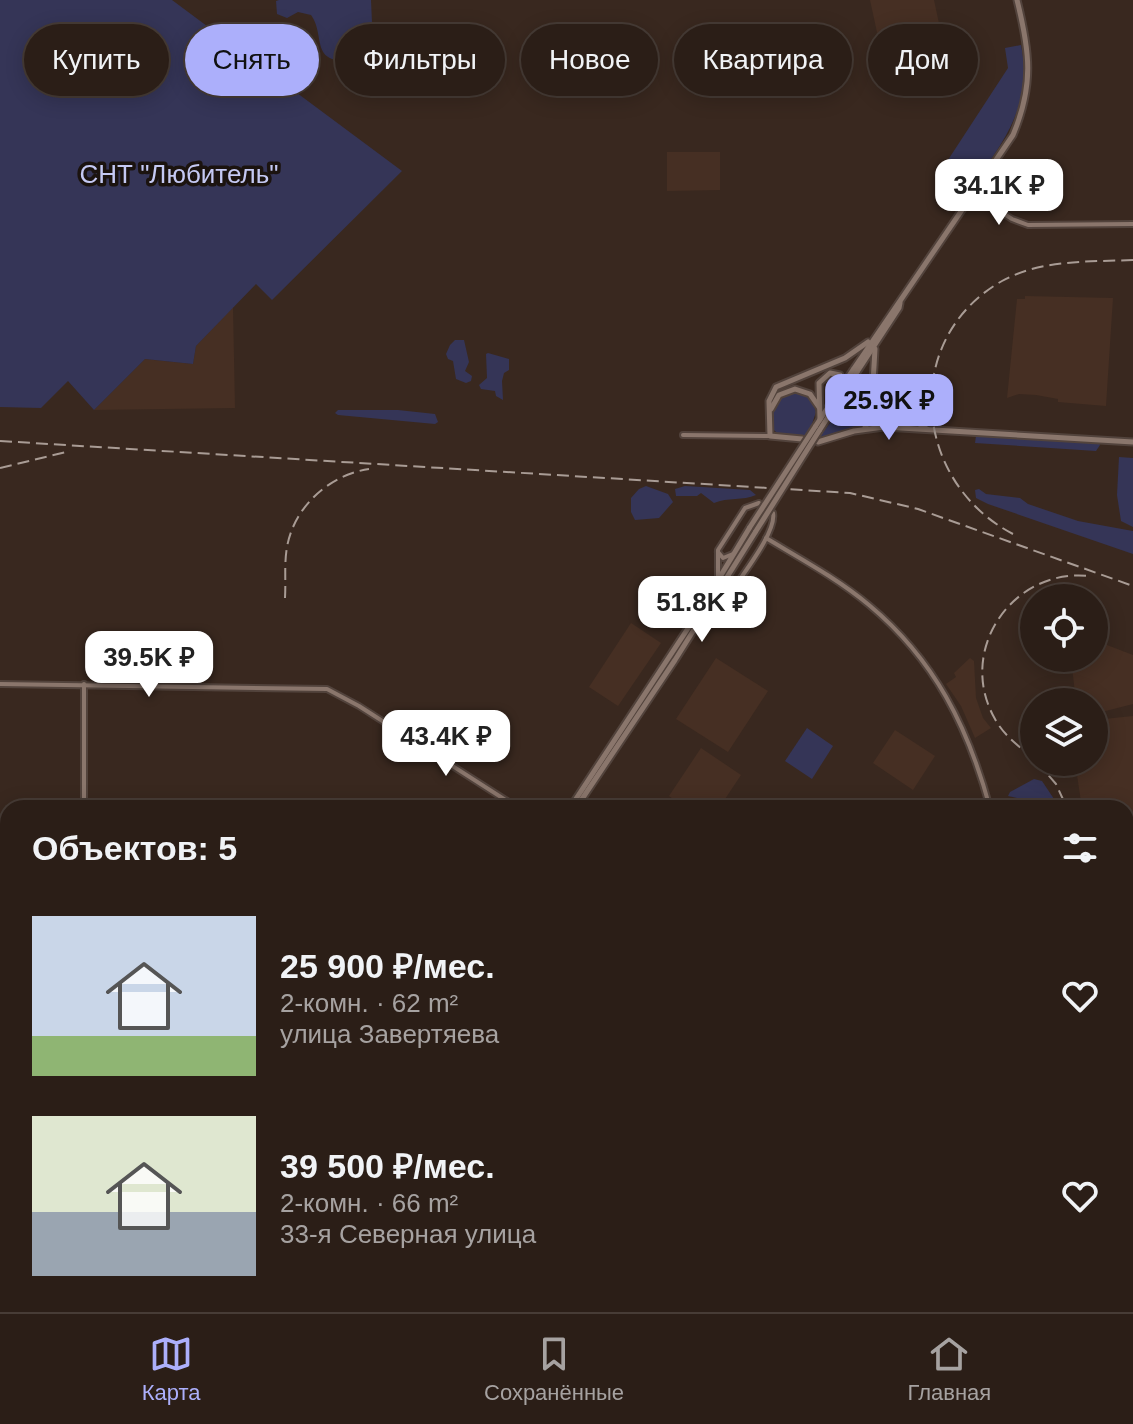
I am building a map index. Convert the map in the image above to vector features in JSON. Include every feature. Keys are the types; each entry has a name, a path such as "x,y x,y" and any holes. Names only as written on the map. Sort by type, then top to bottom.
{"main road":[{"path":"828,418 855,371 1013,135 1026,97 1029,51 1017,0"},
{"path":"802,439 770,436 770,395 778,385 845,358 874,342"},
{"path":"874,342 873,383 878,399"},
{"path":"818,368 831,369 842,376 830,373 820,380 817,389 820,419"},
{"path":"853,383 916,426"},
{"path":"817,429 820,419 844,388"},
{"path":"770,414 775,399 791,389 807,392 819,407"},
{"path":"642,704 817,429 854,401 929,430 1133,442"},
{"path":"863,429 872,418 868,404"},
{"path":"818,442 863,429 916,426"},
{"path":"578,800 714,598 735,553 753,529"}],"street":[{"path":"973,194 1012,219 1028,225 1133,224"},
{"path":"683,435 770,436"},
{"path":"730,594 720,584 718,550 745,508 759,503"},
{"path":"714,598 730,594 774,523 773,513"},
{"path":"766,538 864,601 910,647 962,724 987,800"},
{"path":"718,550 723,558 735,553"},
{"path":"0,684 327,689 369,712 506,800"},
{"path":"84,684 84,800"}],"shaded area":[{"path":"870,0 934,0 939,24 875,24"},
{"path":"667,152 720,152 720,190 667,191"},
{"path":"1025,296 1113,298 1106,406 1058,402 1058,399 1036,395 1019,394 1007,398 1017,299 1025,299"},
{"path":"233,307 235,408 94,410 145,359 193,364 196,346"},
{"path":"631,623 661,643 618,706 589,687"},
{"path":"1108,645 1133,655 1133,704 1108,710 1108,688 1074,688 1073,672 1108,672"},
{"path":"716,658 768,691 728,752 676,719"},
{"path":"970,658 974,661 976,698 983,718 991,728 975,738 961,706 946,684 956,677 954,673"},
{"path":"1133,716 1133,800 1081,800 1077,776 1108,776 1108,719"},
{"path":"895,730 935,756 913,790 873,763"},
{"path":"701,748 741,775 724,800 675,800 669,796"}],"green space":[{"name":"СНТ \"Любитель\"","path":"0,0 172,0 204,24 185,24 185,96 301,96 402,171 272,300 256,284 196,346 193,364 145,359 94,410 68,381 41,408 0,407"},
{"path":"371,0 372,23 335,24 334,60 323,51 319,40 319,24 315,24 311,15 298,12 287,18 277,14 276,1"},
{"path":"1021,45 1024,66 1020,102 1006,135 974,184 946,163 1008,68 1005,48"},
{"path":"455,340 464,340 469,362 465,371 472,376 471,381 466,383 456,379 453,361 446,354"},
{"path":"488,353 509,359 509,370 504,373 502,381 503,400 496,396 495,391 481,389 479,385 487,378"},
{"path":"796,391 812,399 816,412 812,424 824,431 833,419 854,404 867,408 870,417 862,426 820,439 778,434 773,429 775,404 782,396"},
{"path":"338,410 398,410 435,414 438,422 338,415 335,413"},
{"path":"976,436 1098,441 1100,445 1096,451 975,443"},
{"path":"1119,457 1133,458 1133,527 1121,521 1117,495"},
{"path":"646,486 668,494 673,502 659,518 635,520 631,512 631,498"},
{"path":"685,486 750,490 756,495 714,503 701,493 697,496 676,496 675,489"},
{"path":"975,490 986,494 1020,498 1028,504 1078,521 1133,531 1133,554 988,504 976,498"},
{"path":"807,728 833,746 812,779 785,761"},
{"path":"1034,779 1042,781 1055,800 1022,800 1008,796"}],"tram line":[{"path":"1007,800 1016,800"}],"railway":[{"path":"1013,534 980,511 955,481 939,446 932,410 934,373 947,338 969,306 1002,281 1017,274 1049,265 1133,260"},
{"path":"0,441 850,493 918,509 1133,586"},
{"path":"0,468 70,451"},
{"path":"285,598 287,547 305,506 340,478 369,469"},
{"path":"1020,747 995,719 985,693 982,667 987,642 998,619 1015,600 1036,585 1061,577 1089,576"},
{"path":"1049,776 1063,800"}]}
